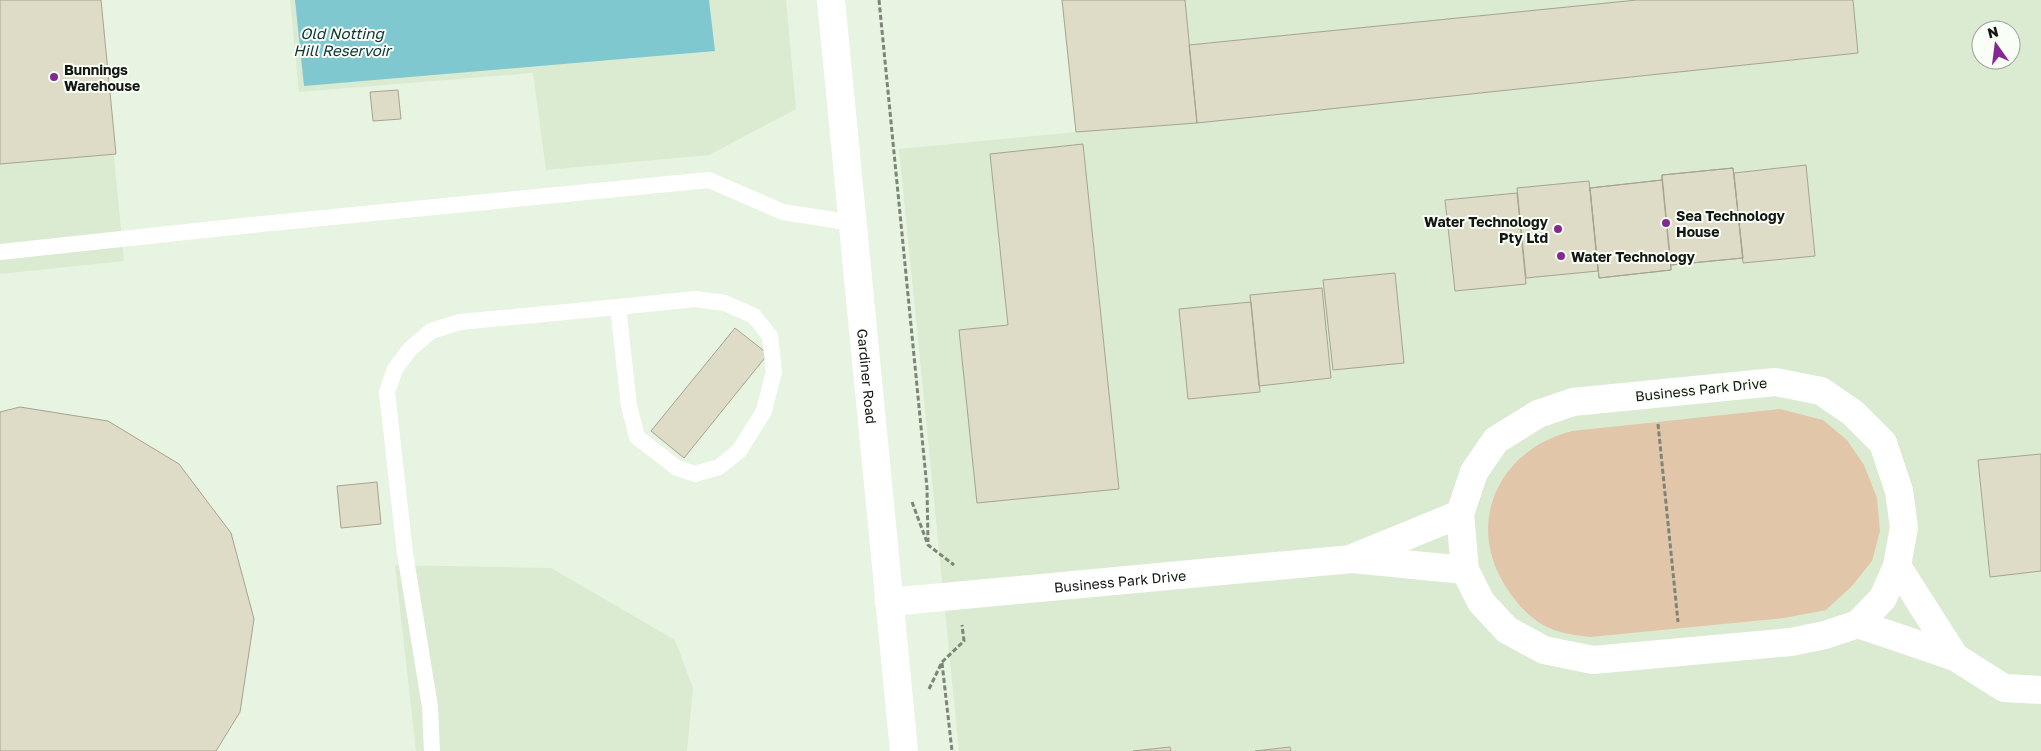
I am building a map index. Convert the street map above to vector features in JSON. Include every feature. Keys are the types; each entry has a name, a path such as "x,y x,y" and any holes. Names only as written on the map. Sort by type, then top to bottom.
{"street":[{"name":"Gardiner Road","path":"831,0 904,751"},
{"name":"Business Park Drive","path":"1775,382 1821,391 1853,413 1883,443 1899,491 1904,527 1897,566 1883,598 1858,624 1825,635 1791,642 1593,660 1544,650 1507,630 1480,602 1465,570 1460,514 1474,472 1496,440 1538,414 1573,402 1775,382"},
{"name":"Business Park Drive","path":"1352,559 1460,514"},
{"name":"Business Park Drive","path":"889,602 1352,559 1465,570"},
{"path":"1897,566 1955,656"},
{"path":"1858,624 1955,656 2004,688 2041,690"}],"lane":[{"path":"0,252 709,180 783,212 853,223"},
{"path":"432,751 430,707 405,553 387,392 396,369 410,348 430,331 460,322 695,298 725,303 754,316 770,336 774,372 764,411 739,451 720,467 695,474 677,468 637,437 629,406 618,307"}],"path":[{"path":"879,0 927,488 928,546"},
{"path":"1655,394 1681,652"},
{"path":"942,662 952,751"}],"shaded area":[{"path":"0,0 99,0 124,261 0,274"},
{"path":"290,0 786,0 796,109 709,155 546,170 533,73 299,92"},
{"path":"1062,0 2041,0 2041,751 959,751 899,149 1076,132"},
{"path":"1780,409 1823,420 1847,440 1864,465 1877,498 1880,531 1872,561 1851,587 1826,610 1784,618 1590,637 1548,628 1532,617 1513,598 1494,562 1488,538 1489,514 1496,491 1508,471 1525,454 1547,440 1572,431"},
{"path":"395,565 551,568 675,640 693,688 687,751 416,751"}],"water":[{"name":"Old Notting Hill Reservoir","path":"295,0 709,0 715,51 304,86"}],"building":[{"name":"Bunnings Warehouse","path":"0,0 101,0 116,154 0,164"},
{"path":"1062,0 1185,0 1197,123 1076,132"},
{"path":"1637,0 1853,0 1858,53 1197,123 1189,45"},
{"path":"398,90 401,119 373,121 370,92"},
{"path":"1083,144 1119,489 977,503 959,330 1008,325 990,154"},
{"path":"1806,165 1815,256 1743,263 1734,173"},
{"path":"1733,168 1743,258 1671,265 1662,175"},
{"name":"Sea Technology House","path":"1733,168 1743,258 1671,265 1671,270 1599,278 1590,188 1662,180 1662,175"},
{"path":"1662,180 1671,270 1599,278 1590,188"},
{"name":"Water Technology Pty Ltd","path":"1589,181 1598,271 1526,278 1517,188"},
{"path":"1517,193 1526,284 1455,291 1445,200"},
{"path":"1395,273 1404,363 1333,370 1323,280"},
{"path":"1322,288 1331,378 1259,386 1250,295"},
{"path":"1251,302 1260,392 1188,399 1179,309"},
{"path":"735,328 768,354 684,458 651,431"},
{"path":"20,407 108,421 179,464 231,533 254,619 240,712 216,751 0,751 0,412"},
{"path":"2041,454 2041,571 1990,577 1978,460"},
{"path":"377,482 381,524 341,528 337,486"},
{"path":"1170,747 1171,751 1133,751"},
{"path":"1290,747 1291,751 1255,751"}],"place":[{"name":"Bunnings Warehouse","path":"54,77"},
{"name":"Sea Technology House","path":"1666,223"},
{"name":"Water Technology Pty Ltd","path":"1558,229"},
{"name":"Water Technology","path":"1561,256"}]}
